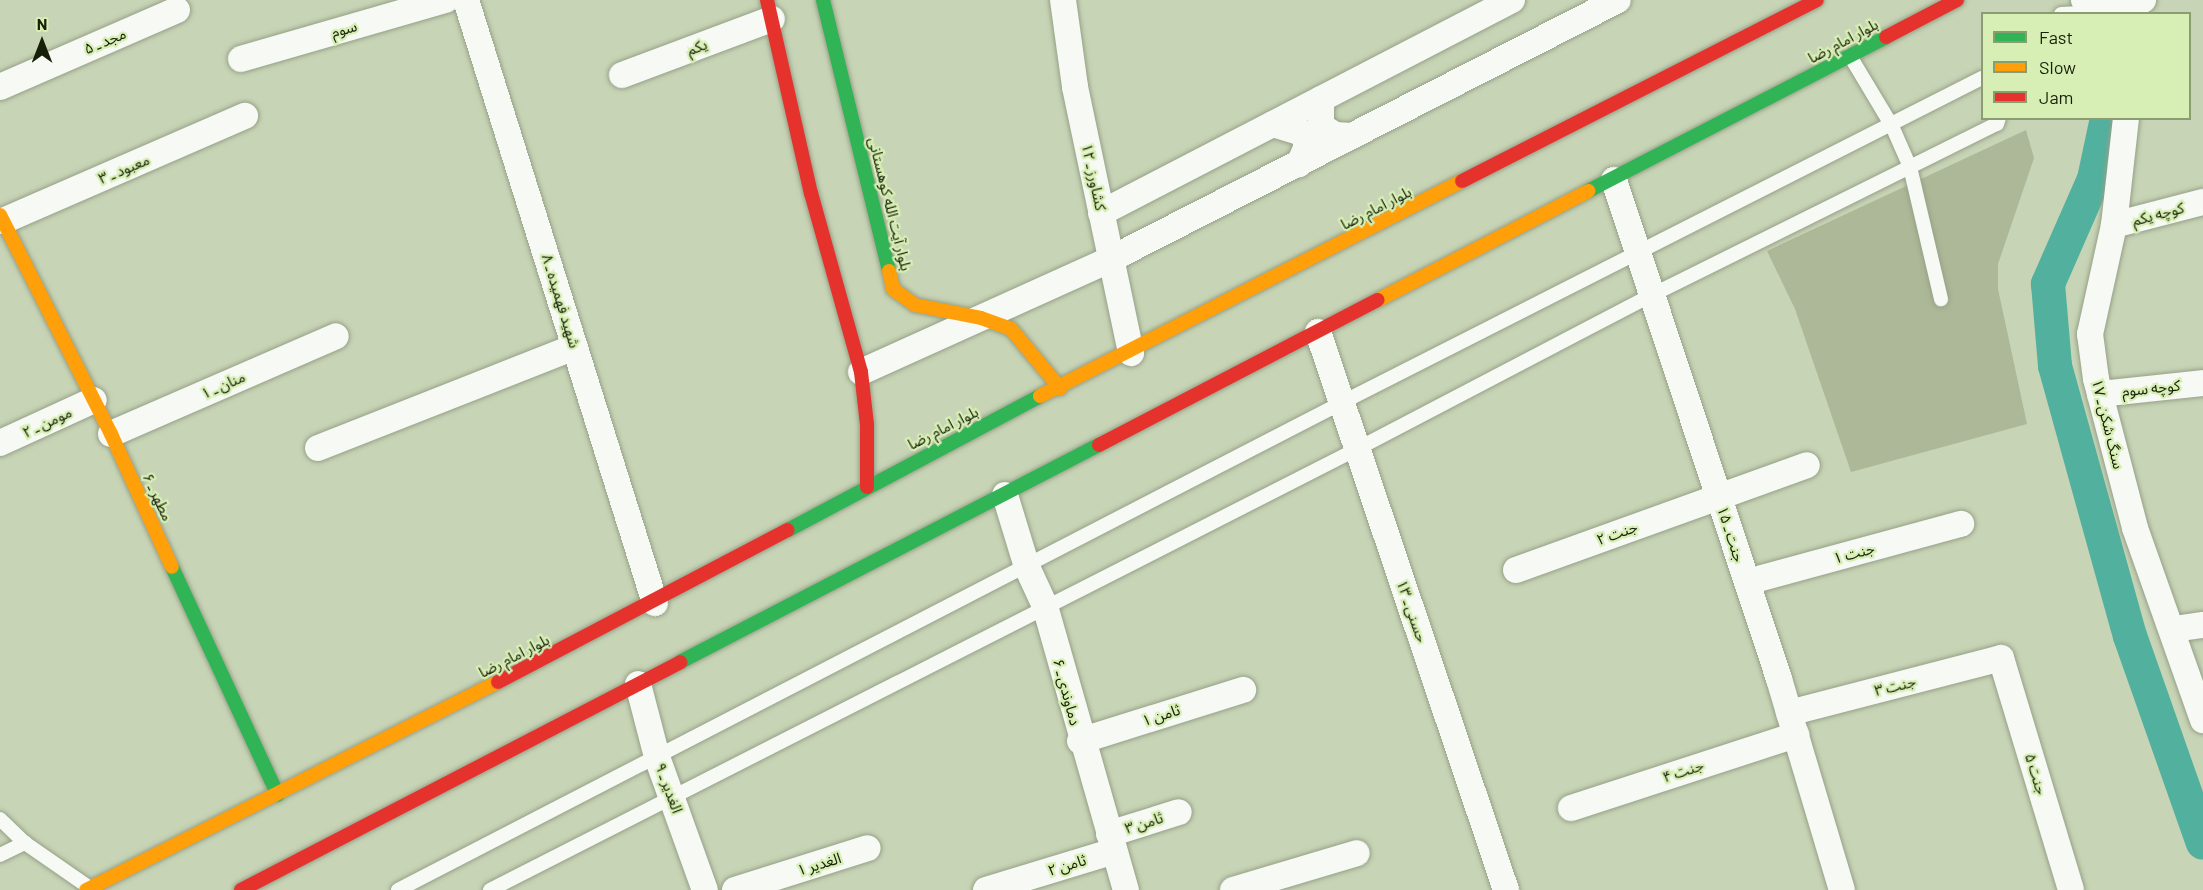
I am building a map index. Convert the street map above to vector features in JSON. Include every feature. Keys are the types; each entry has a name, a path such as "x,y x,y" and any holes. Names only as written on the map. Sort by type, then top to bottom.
{"main road":[{"name":"بلوار آیت الله کوهستانی","path":"823,0 894,289 915,305 981,318 1011,329 1060,388"},
{"name":"بلوار امام رضا","path":"88,889 655,603 867,487 1817,0"},
{"name":"بلوار امام رضا","path":"241,890 281,876 638,684 1614,180 1957,0"},
{"path":"769,9 811,193 861,372 867,425 867,487"},
{"name":"مطهر ـ ۶","path":"2,218 111,434 278,795"}],"street":[{"name":"سوم","path":"241,59 446,0"},
{"name":"شهید فهمیده ـ ۸","path":"466,0 655,603"},
{"name":"کشاورز ـ ۱۲","path":"1063,0 1075,87 1131,353"},
{"path":"1101,213 1512,0"},
{"path":"861,372 1111,259 1618,0"},
{"path":"2084,0 2115,12"},
{"path":"2120,12 2143,0"},
{"name":"یکم","path":"622,75 769,9"},
{"name":"مجد ـ ۵","path":"0,87 177,10"},
{"path":"1321,99 1321,126 1335,135 1352,136"},
{"name":"معبود ـ ۳","path":"2,218 245,117"},
{"name":"سنگ شکن ـ ۱۷","path":"2126,120 2114,225 2090,334 2100,394 2135,528 2174,629 2203,720"},
{"path":"1273,124 1303,133 1306,146 1299,164"},
{"name":"جنت ـ ۱۵","path":"1614,180 1747,582 1842,890"},
{"name":"کوچه یکم","path":"2114,225 2203,202"},
{"name":"حسنی ـ ۱۳","path":"1318,332 1506,890"},
{"name":"منان ـ ۱","path":"111,434 336,336"},
{"path":"318,448 575,347"},
{"name":"کوچه سوم","path":"2100,394 2203,383"},
{"name":"مومن ـ ۲","path":"0,443 94,400"},
{"name":"جنت ۲","path":"1516,570 1807,465"},
{"name":"دماوندی ـ ۶","path":"1005,495 1027,567 1045,606 1080,741 1126,890"},
{"name":"جنت ۱","path":"1747,582 1961,524"},
{"path":"2174,629 2203,625"},
{"name":"جنت ۳","path":"1792,724 2001,658"},
{"name":"جنت ۵","path":"2001,658 2071,890"},
{"name":"الغدیر ـ ۹","path":"638,684 657,757 673,796 705,890"},
{"name":"ثامن ۱","path":"1080,741 1243,690"},
{"name":"جنت ۴","path":"1571,808 1792,724"},
{"name":"ثامن ۳","path":"1111,843 1179,812"},
{"name":"ثامن ۲","path":"986,890 1111,843"},
{"name":"الغدیر ۱","path":"735,890 868,848"},
{"path":"1233,890 1356,853"}],"lane":[{"path":"1850,56 1892,126 1910,167 1941,299"},
{"path":"398,890 1341,403 1981,81"},
{"path":"490,890 1045,606 1357,450 1652,295 1997,124 1998,120"},
{"path":"0,819 25,843 88,889"},
{"path":"0,855 25,843"}],"building":[{"path":"2026,130 2034,158 1998,264 1998,289 2027,424 1851,472 1795,309 1767,251"}],"waterway":[{"path":"2107,120 2094,179 2048,284 2055,366 2130,636 2203,843"}],"traffic: fast":[{"path":"823,0 889,271"},
{"path":"1588,191 1886,37"},
{"path":"788,530 1040,396"},
{"path":"680,662 1099,445"},
{"path":"172,567 278,795"}],"traffic: slow":[{"path":"1040,396 1462,181"},
{"path":"1378,300 1588,191"},
{"path":"0,215 111,434 172,567"},
{"path":"889,271 893,289 915,305 981,318 1011,329 1060,388"},
{"path":"86,890 498,682"}],"traffic: jam":[{"path":"767,0 811,193 861,372 867,425 867,487"},
{"path":"1462,181 1817,0"},
{"path":"1886,37 1957,0"},
{"path":"1099,445 1378,300"},
{"path":"498,682 788,530"},
{"path":"241,890 680,662"}]}
